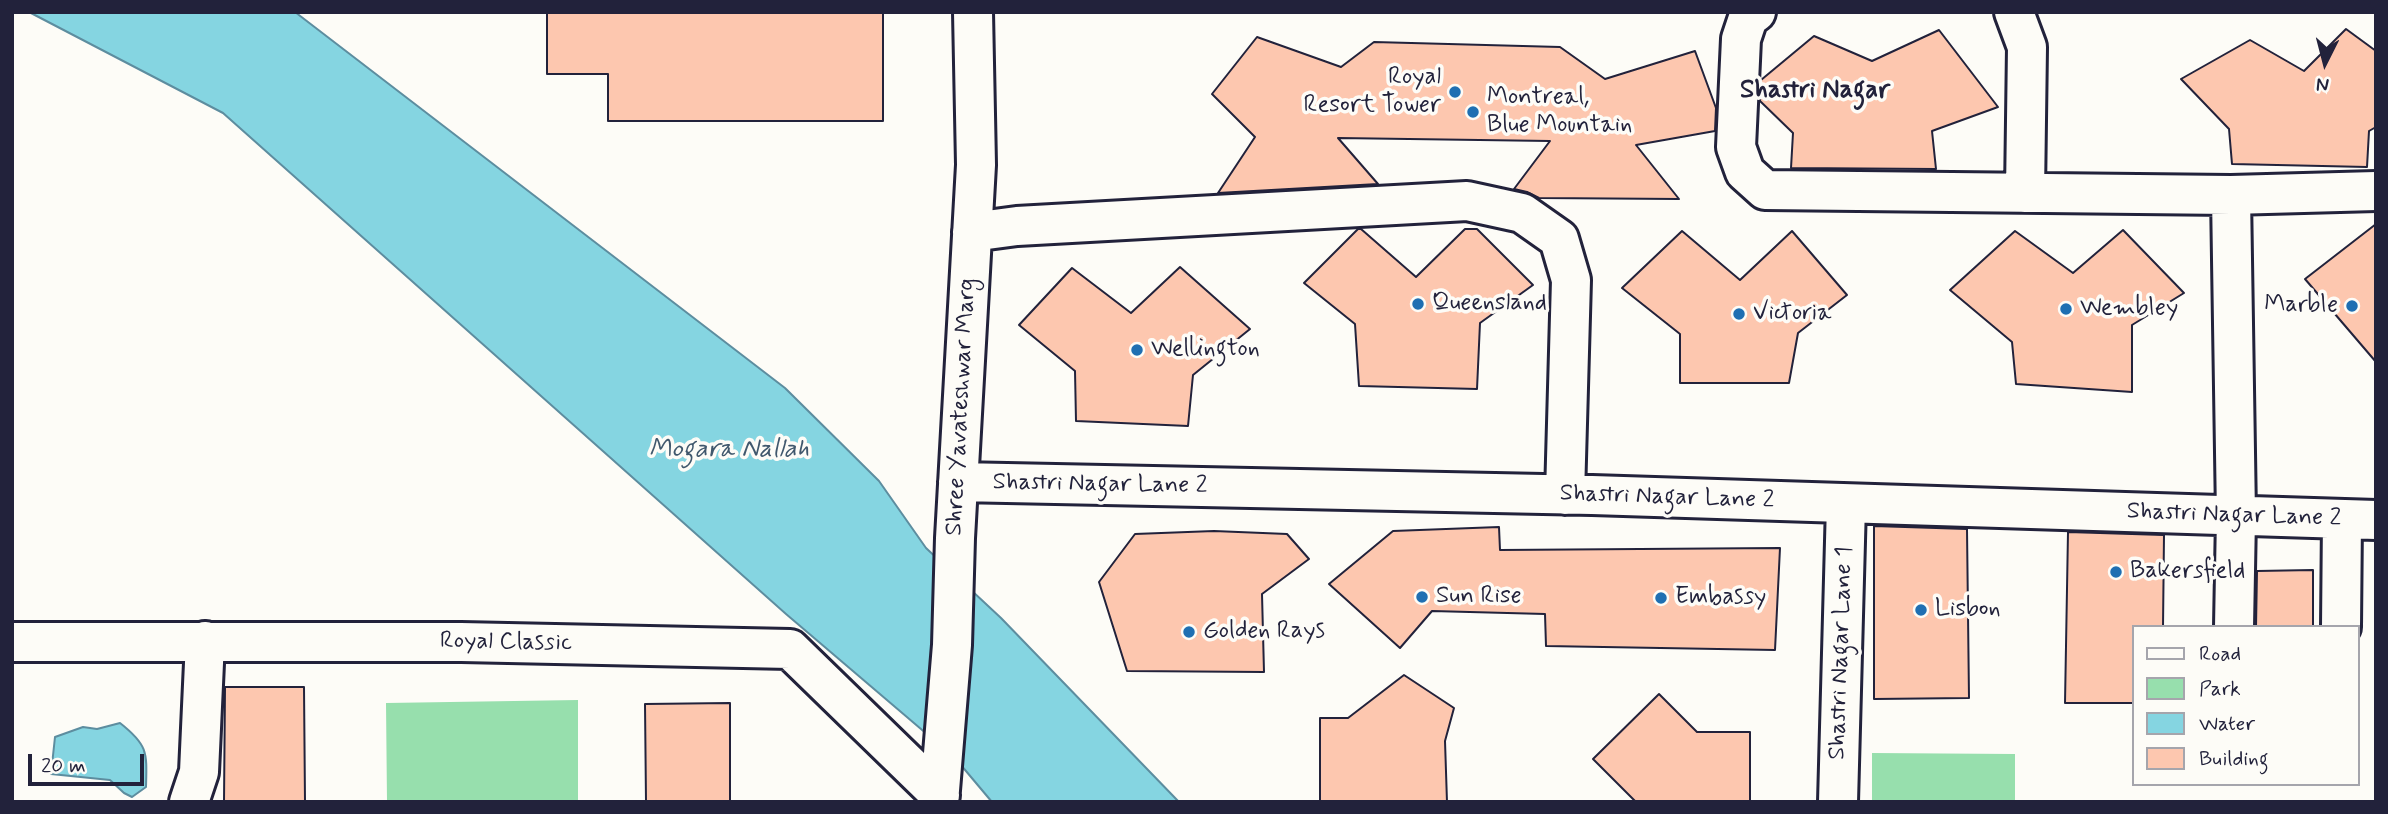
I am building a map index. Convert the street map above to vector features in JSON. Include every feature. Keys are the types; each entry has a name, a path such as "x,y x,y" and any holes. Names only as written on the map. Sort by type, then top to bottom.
{"street":[{"name":"Shree Yavateshwar Marg","path":"940,788 952,645 955,538 975,165 973,12"},
{"path":"1756,12 1748,18 1741,38 1736,146 1745,172 1765,191 2231,195 2376,191"},
{"path":"2014,12 2027,47 2025,193"},
{"path":"2231,195 2236,516 2234,625"},
{"path":"972,232 1031,225 1467,201 1522,214 1559,239 1571,280 1565,495"},
{"name":"Shastri Nagar Lane 2","path":"958,482 1565,495 2359,519"},
{"name":"Shastri Nagar Lane 1","path":"1838,802 1846,504"},
{"path":"2341,625 2359,519"},
{"path":"189,802 199,772 205,641"},
{"name":"Royal Classic","path":"12,642 474,642 790,649 940,788"}],"green space":[{"path":"578,700 578,802 387,802 386,703"},
{"path":"1872,753 2015,754 2015,802 1872,802"}],"water":[{"name":"Mogara Nallah","path":"29,12 295,12 785,388 879,481 926,548 1001,618 1179,802 992,802 955,758 786,614 223,113"},
{"path":"120,723 136,737 144,750 146,787 132,797 110,780 51,774 55,737 83,727 97,729"}],"building":[{"path":"547,12 883,12 883,121 608,121 608,74 547,74"},
{"path":"2346,29 2376,51 2376,127 2369,131 2367,167 2232,164 2229,129 2181,79 2250,40 2304,71"},
{"path":"1939,30 1998,107 1932,131 1936,169 1791,168 1793,133 1760,101 1761,80 1814,36 1872,61"},
{"name":"Montreal, Blue Mountain","path":"1257,37 1341,67 1374,42 1560,47 1605,79 1695,51 1716,108 1715,131 1636,145 1679,199 1539,198 1514,189 1550,141 1338,138 1378,184 1218,193 1255,137 1212,94"},
{"name":"Marble","path":"2376,224 2376,362 2305,279"},
{"name":"Queensland","path":"1358,229 1416,277 1465,229 1477,229 1533,285 1480,323 1477,389 1359,386 1355,324 1304,283"},
{"name":"Wembley","path":"2123,230 2184,293 2132,325 2132,392 2016,384 2012,342 1950,290 2015,231 2073,273"},
{"name":"Victoria","path":"1682,231 1740,280 1792,231 1847,295 1798,333 1789,383 1680,383 1680,334 1622,288"},
{"name":"Wellington","path":"1180,267 1250,329 1193,375 1188,426 1076,421 1075,371 1019,325 1072,268 1131,313"},
{"name":"Lisbon","path":"1874,526 1967,529 1969,698 1874,699"},
{"path":"1499,527 1500,550 1780,548 1775,650 1546,646 1545,614 1432,611 1400,648 1329,584 1393,531"},
{"name":"Golden Rays","path":"1214,531 1287,534 1309,559 1262,594 1264,672 1127,671 1099,582 1135,534"},
{"name":"Bakersfield","path":"2068,532 2164,535 2163,625 2132,625 2132,703 2065,703"},
{"path":"2313,570 2313,625 2256,625 2257,571"},
{"name":"Golden Rays","path":"1404,675 1454,708 1445,741 1447,802 1320,802 1320,718 1348,718"},
{"path":"225,687 304,687 305,802 224,802"},
{"path":"1659,694 1697,732 1750,732 1750,802 1636,802 1593,759"},
{"path":"730,703 730,802 646,802 645,704"}],"place":[{"name":"Royal Resort Tower","path":"1455,92"},
{"name":"Montreal, Blue Mountain","path":"1473,112"},
{"name":"Queensland","path":"1418,304"},
{"name":"Marble","path":"2352,306"},
{"name":"Wembley","path":"2066,309"},
{"name":"Victoria","path":"1739,314"},
{"name":"Wellington","path":"1137,350"},
{"name":"Bakersfield","path":"2116,572"},
{"name":"Sun Rise","path":"1422,597"},
{"name":"Embassy","path":"1661,598"},
{"name":"Lisbon","path":"1921,610"},
{"name":"Golden Rays","path":"1189,632"}],"district":[{"name":"Shastri Nagar","path":"1815,92"}]}
